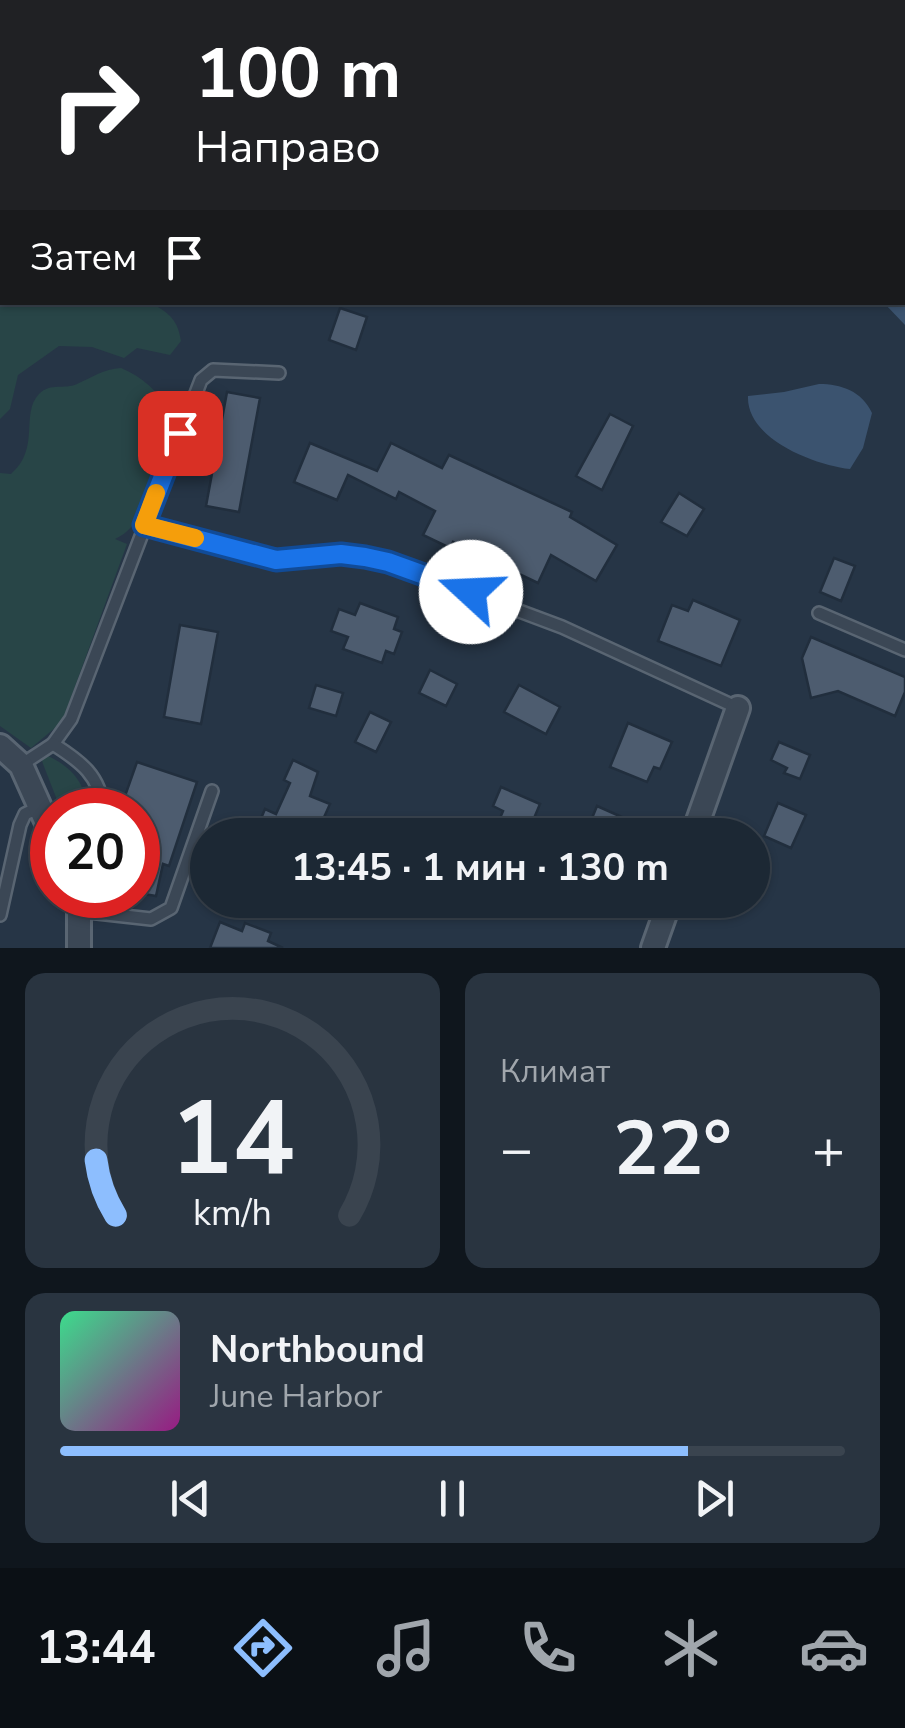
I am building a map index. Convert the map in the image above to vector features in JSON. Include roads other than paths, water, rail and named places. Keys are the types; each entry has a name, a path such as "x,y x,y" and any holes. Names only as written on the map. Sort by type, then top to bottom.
{"street":[{"path":"699,818 738,708"},
{"path":"0,746 21,765 33,788"},
{"path":"78,918 79,948"},
{"path":"653,948 664,918"}],"lane":[{"path":"21,765 52,744 71,719 201,380 214,370 279,373"},
{"path":"144,525 276,560 341,554 388,562 562,627 738,708"},
{"path":"819,612 905,650"},
{"path":"52,744 83,763 101,788"},
{"path":"160,915 172,908 212,791"},
{"path":"0,915 20,825 30,812"}],"water":[{"path":"886,305 905,305 905,325"},
{"path":"819,384 850,390 863,399 872,413 863,448 850,469 819,462 785,447 758,425 750,411 748,396"}]}
